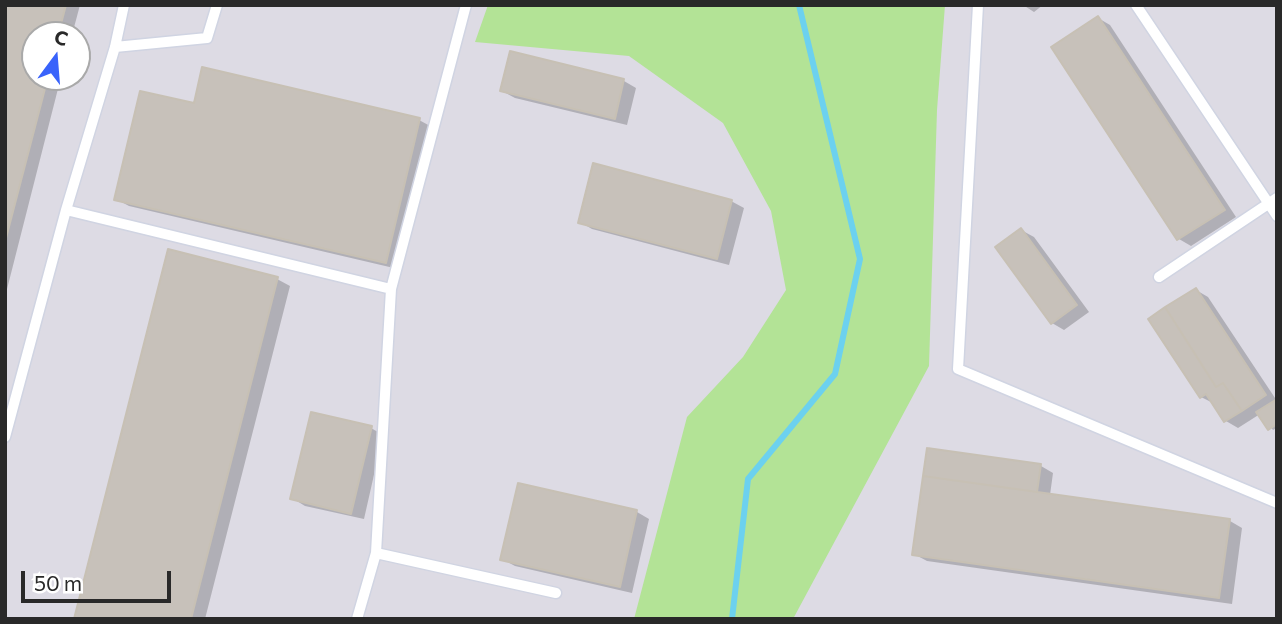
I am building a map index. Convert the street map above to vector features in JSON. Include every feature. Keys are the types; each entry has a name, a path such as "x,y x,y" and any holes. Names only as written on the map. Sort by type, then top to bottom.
{"lane":[{"path":"5,437 66,210 115,47 124,5"},
{"path":"115,47 206,38 217,5"},
{"path":"357,619 376,553 391,289 467,5"},
{"path":"978,5 958,369 1277,503"},
{"path":"1136,5 1273,200 1277,216"},
{"path":"1159,276 1273,200"},
{"path":"66,210 391,289"},
{"path":"376,553 556,593"}],"shaded area":[{"path":"5,5 1277,5 1277,619 5,619"}],"green space":[{"path":"488,5 945,5 937,110 929,366 793,619 634,619 687,417 743,357 786,290 771,211 723,123 629,56 475,42"}],"building":[{"path":"5,5 66,5 62,21 21,21 21,91 44,91 5,242"},
{"path":"1098,16 1225,210 1177,240 1051,47"},
{"path":"510,51 624,79 615,119 500,91"},
{"path":"202,67 420,118 386,263 114,200 140,91 194,103"},
{"path":"593,163 732,200 717,259 578,223"},
{"path":"1021,228 1077,305 1051,324 995,247"},
{"path":"168,249 278,277 191,619 74,619"},
{"path":"1196,288 1266,395 1242,411 1223,383 1216,387 1165,307"},
{"path":"1165,307 1216,387 1223,383 1242,411 1224,422 1206,394 1200,398 1148,319"},
{"path":"1277,399 1277,424 1268,430 1256,412"},
{"path":"311,412 372,426 351,514 290,499"},
{"path":"927,448 1041,464 1037,492 923,476"},
{"path":"923,476 1230,519 1219,598 912,555"},
{"path":"518,483 637,510 620,587 500,560"}],"waterway":[{"path":"732,619 748,479 835,374 860,259 799,5"}]}
